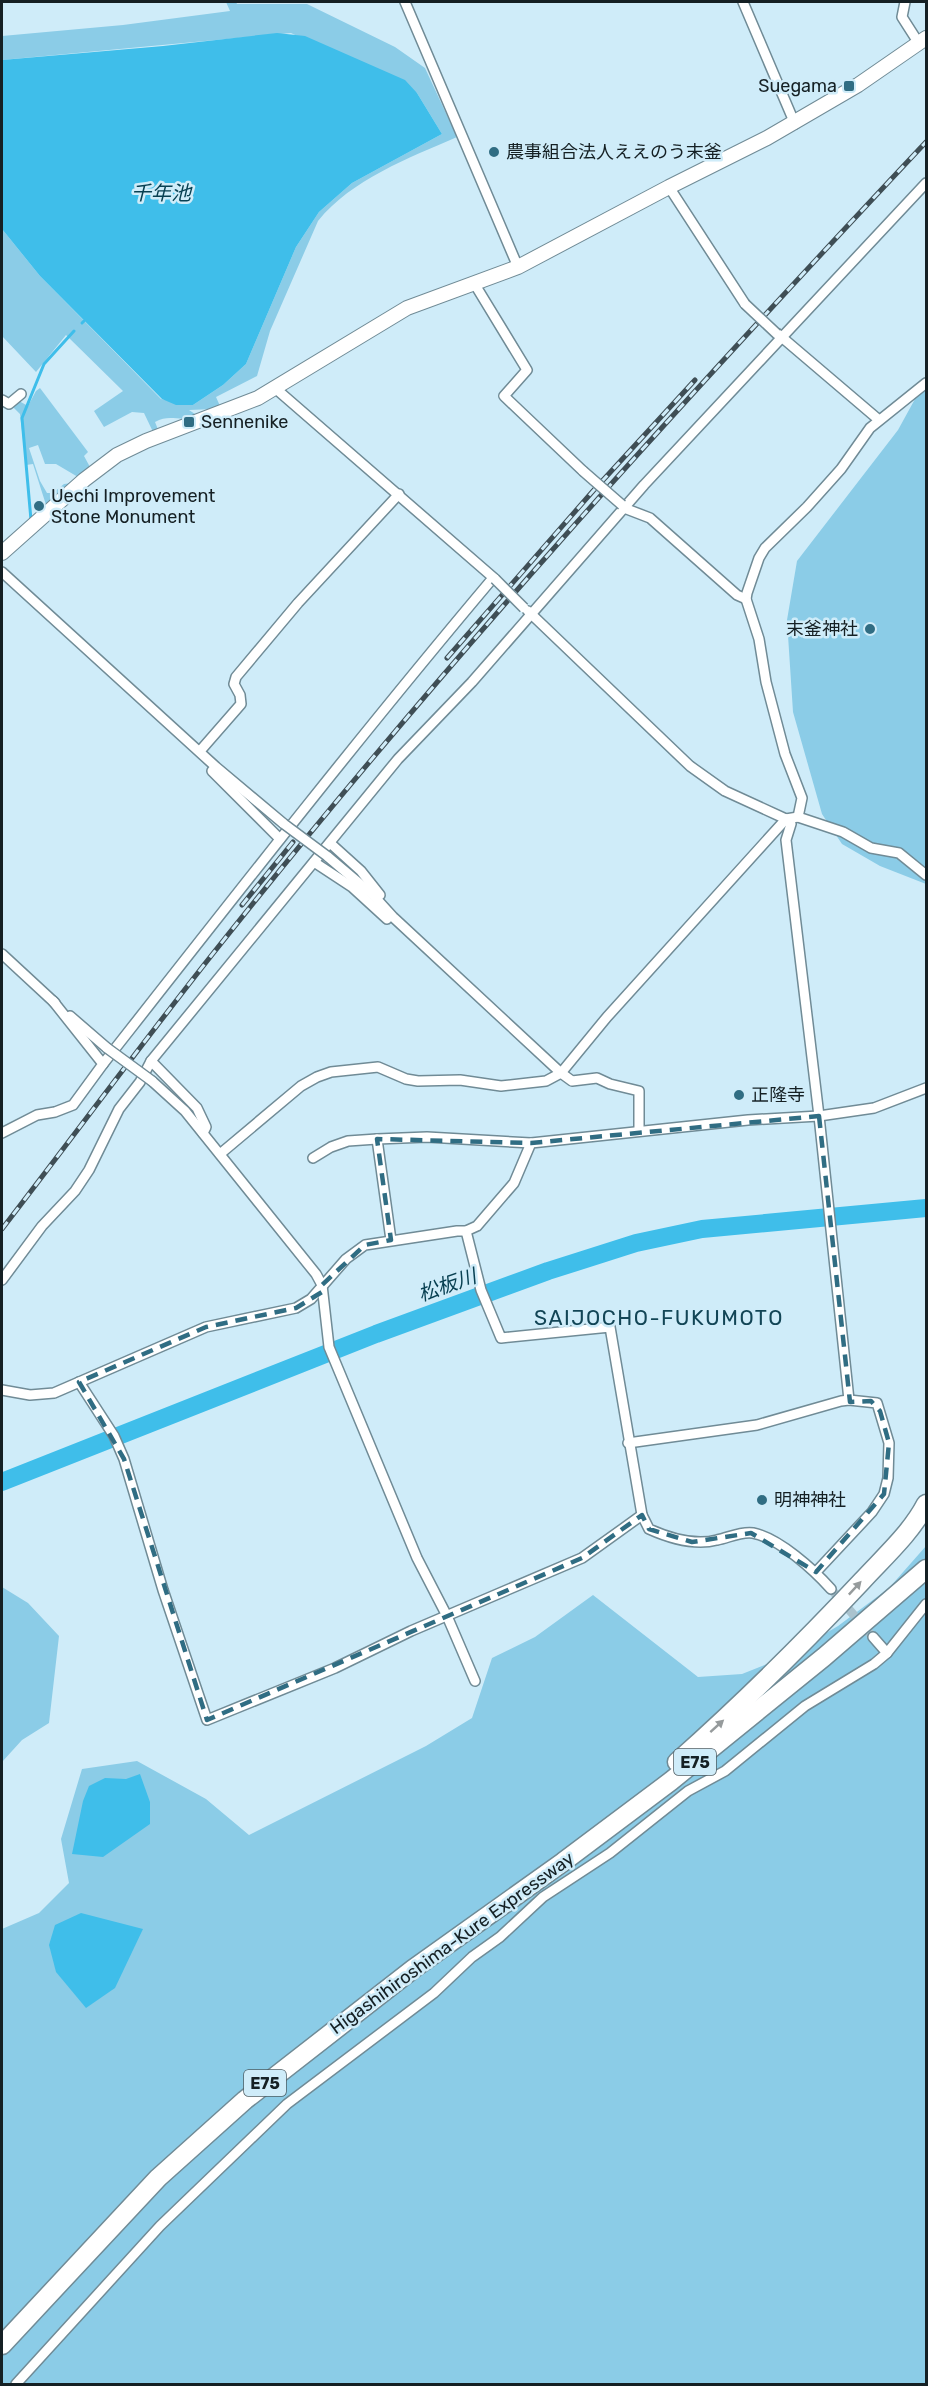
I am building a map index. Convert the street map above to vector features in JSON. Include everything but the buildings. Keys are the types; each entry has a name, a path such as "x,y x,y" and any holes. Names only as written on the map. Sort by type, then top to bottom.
{"highway":[{"path":"563,1862 739,1705 838,1607 899,1542 927,1504"},
{"name":"Higashihiroshima-Kure Expressway","path":"2,2345 158,2178 244,2100 386,1989 671,1781 824,1657 927,1569"},
{"path":"824,1657 927,1582"}],"street":[{"path":"405,2 518,267"},
{"path":"742,2 795,124"},
{"path":"2,553 84,480 117,455 146,441 258,398 407,308 518,267 669,187 795,124 858,85 922,40 902,17 905,2"},
{"path":"2,1280 42,1226 75,1191 89,1170 119,1109 140,1082 150,1061 398,759 472,682 527,611 623,506 780,336 927,183"},
{"path":"669,187 745,304 879,420"},
{"path":"474,283 527,370 504,396 623,506 650,518 737,595 746,599"},
{"path":"798,817 802,798 785,754 766,682 759,639 746,599 759,558 765,548 834,476 870,428 927,383"},
{"path":"275,388 494,579 690,766 725,791 786,819 791,824 786,840 819,1116 849,1400"},
{"path":"2,400 9,404 21,393"},
{"path":"200,751 241,704 240,695 234,684 236,677 298,603 399,494"},
{"path":"2,572 216,767 284,824 327,855 373,895 393,917 561,1073 572,1081 597,1078 610,1084 639,1091 639,1131"},
{"path":"2,1133 37,1115 55,1112 72,1105 392,698 494,579"},
{"path":"216,767 212,771 280,839"},
{"path":"220,1154 302,1086 331,1072 378,1067 412,1080 460,1080 501,1086 546,1081 561,1073 607,1017 786,819 798,817 843,832 871,848 899,853 927,875"},
{"path":"330,843 361,871 380,895 393,917"},
{"path":"314,862 352,887 388,919 393,917"},
{"path":"2,954 52,1001 107,1048 152,1081 185,1111 316,1274 321,1285 329,1347 417,1558 447,1616 475,1681"},
{"path":"52,1001 103,1064"},
{"path":"150,1061 197,1108 206,1127 203,1133"},
{"path":"314,1158 331,1147 348,1141 427,1137 531,1143 748,1120 819,1116 874,1108 927,1088"},
{"path":"377,1139 391,1240"},
{"path":"2,1390 30,1395 54,1393 206,1327 296,1308 311,1299 346,1259 365,1245 465,1231 477,1226 514,1183 531,1143"},
{"path":"465,1231 481,1290 501,1338 610,1327 628,1443 642,1515 649,1529 665,1536 692,1542 714,1541 751,1533 765,1537 816,1572 831,1589"},
{"path":"311,1299 323,1305"},
{"path":"79,1382 114,1436 124,1459 163,1590 207,1720 335,1668 447,1616 582,1558 642,1515"},
{"path":"628,1443 757,1425 849,1400 877,1403 889,1443 888,1478 884,1494 872,1512 816,1572"},
{"path":"16,2385 160,2226 287,2104 434,1992 543,1897 610,1852 688,1791 725,1771 805,1706 874,1664 887,1653 927,1604"},
{"path":"873,1637 887,1653"}],"highlighted area":[{"path":"819,1116 850,1402 871,1401 880,1411 889,1443 884,1494 816,1572 751,1533 692,1542 649,1529 642,1515 582,1558 207,1720 124,1459 79,1382 206,1327 296,1308 322,1292 322,1285 365,1245 391,1240 377,1139 531,1143"}],"shaded area":[{"path":"226,2 307,4 395,47 425,68 457,137 382,171 347,193 318,221 270,331 257,376 216,397 220,406 213,409 189,410 198,416 186,419 166,418 155,422 159,432 154,434 144,413 132,412 104,427 94,411 123,391 66,335 36,372 2,336 2,229 40,276 161,399 193,405 223,385 246,364 296,247 319,212 352,183 442,134 417,93 291,33 2,60 2,36 123,25 230,11"},
{"path":"926,379 926,884 880,866 842,844 822,814 793,712 787,620 797,561 898,430"},
{"path":"40,388 88,452 84,456 90,467 78,477 56,464 45,464 38,445 29,448 40,481 47,493 53,493 64,484 72,483 47,508 33,464 26,465 20,414 13,407 19,401 28,406"},
{"path":"926,1546 926,2384 2,2384 2,1929 39,1913 69,1883 61,1839 82,1769 137,1761 206,1799 249,1835 426,1746 472,1718 492,1658 535,1637 593,1595 698,1677 742,1674 787,1656 838,1626 889,1588"},
{"path":"2,1587 28,1603 59,1636 49,1723 22,1740 2,1762"}],"water":[{"name":"千年池","path":"277,33 305,36 405,80 417,93 442,134 352,183 319,212 296,247 246,364 223,385 193,405 176,405 162,399 40,276 2,229 2,60"},
{"path":"140,1774 150,1802 150,1824 103,1857 72,1854 83,1801 89,1786 105,1778 126,1779"},
{"path":"81,1913 143,1929 115,1988 86,2008 56,1972 49,1945 55,1925"}],"waterway":[{"path":"31,520 22,418 44,364 74,331"},
{"name":"松板川","path":"2,1482 376,1334 548,1271 636,1243 702,1229 926,1208"}],"tunnel":[{"path":"831,1589 873,1637"}],"railway":[{"path":"2,1229 211,956 382,746 650,441 926,142"},
{"path":"447,658 593,491 695,380"},
{"path":"242,905 293,842"}],"place":[{"name":"Suegama","path":"849,86"},
{"name":"農事組合法人ええのう末釜","path":"494,152"},
{"name":"Sennenike","path":"189,422"},
{"name":"Uechi Improvement Stone Monument","path":"39,506"},
{"name":"末釜神社","path":"870,629"},
{"name":"正隆寺","path":"739,1095"},
{"name":"明神神社","path":"762,1500"}],"district":[{"name":"SAIJOCHO-FUKUMOTO","path":"659,1318"}]}
